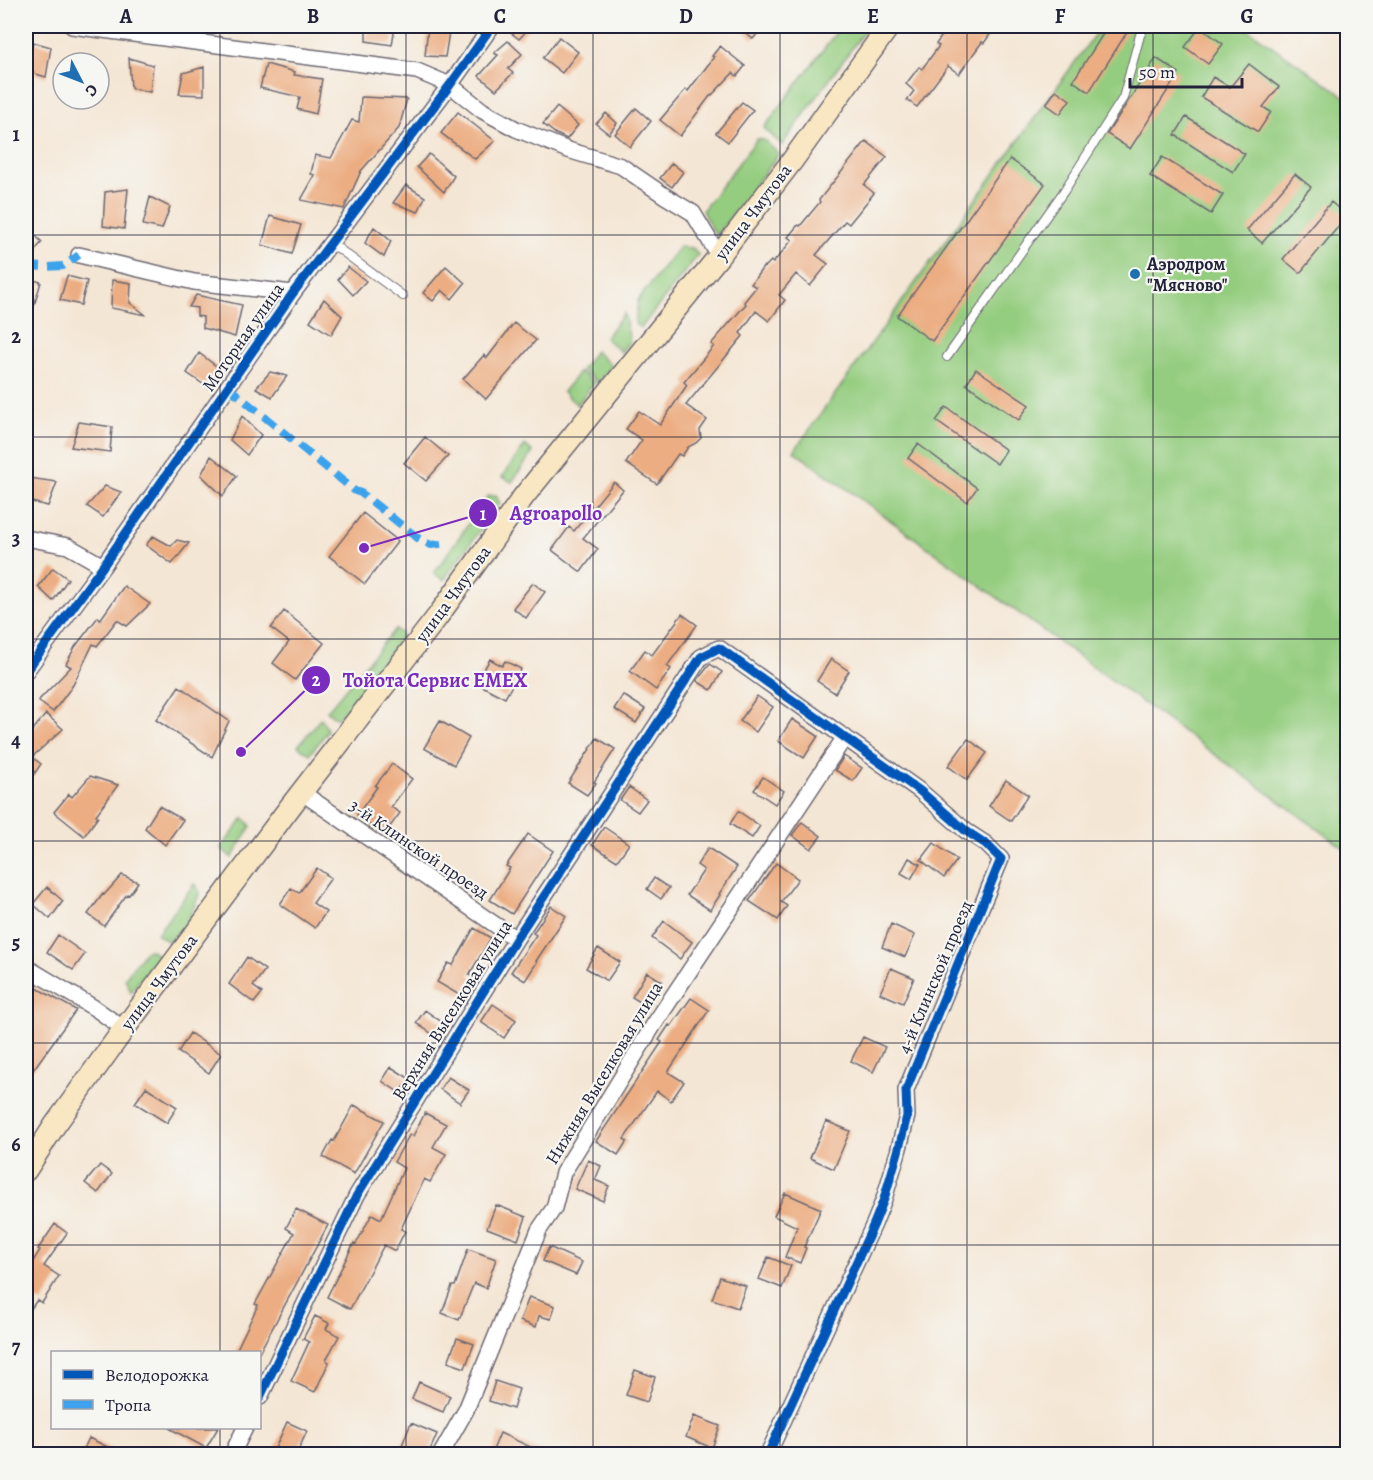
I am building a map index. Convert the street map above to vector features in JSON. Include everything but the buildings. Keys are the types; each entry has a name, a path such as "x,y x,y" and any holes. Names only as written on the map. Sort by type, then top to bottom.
{"main road":[{"name":"улица Чмутова","path":"26,1170 55,1125 124,1029 301,792 438,616 524,496 719,256 792,161 889,26"}],"street":[{"path":"72,26 417,71 450,85 483,111 516,129 568,150 621,166 693,213 719,256"},
{"name":"Моторная улица","path":"26,670 103,566 293,292 492,26"},
{"path":"78,255 194,282 293,292"},
{"path":"26,538 68,546 103,566"},
{"name":"4-й Клинской проезд","path":"701,657 719,648 920,791 966,831 986,844 1001,859 906,1090 907,1116 884,1199 768,1455"},
{"name":"Верхняя Выселковая улица","path":"261,1395 357,1195 516,939 701,657"},
{"name":"Нижняя Выселковая улица","path":"441,1455 466,1410 539,1230 554,1208 563,1173 653,1026 845,736"},
{"name":"3-й Клинской проезд","path":"301,792 516,939"},
{"path":"26,967 96,1009 124,1029"},
{"path":"232,1455 245,1429"}],"lane":[{"path":"947,357 1064,191 1123,98 1140,35 1145,26"},
{"path":"331,243 403,296"}],"green space":[{"path":"841,26 868,26 782,145 764,128"},
{"name":"Аэродром \"Мясново\"","path":"1101,26 1247,26 1246,28 1347,98 1347,850 794,451"},
{"path":"757,139 764,140 779,154 716,236 702,211"},
{"path":"679,247 693,248 698,255 641,328 635,324 638,300"},
{"path":"624,313 630,341 621,352 605,338"},
{"path":"595,351 612,366 598,383 582,369"},
{"path":"580,371 594,383 577,405 563,392"},
{"path":"525,445 533,452 512,482 502,477"},
{"path":"488,496 496,496 500,503 444,580 434,573"},
{"path":"395,629 401,633 400,640 338,719 327,711"},
{"path":"321,718 328,731 310,754 298,746"},
{"path":"244,818 251,826 232,858 221,848"},
{"path":"194,884 200,892 188,921 169,942 157,934"},
{"path":"151,950 159,956 131,992 125,978 145,951"}],"marked path":[{"path":"26,266 63,266 79,255"},
{"path":"228,387 355,491 361,493 419,539 431,545 449,543"}],"cycle path":[{"path":"26,671 103,566 293,293 492,26"},
{"path":"261,1395 357,1195 516,939 701,657 719,648 920,791 966,831 986,844 1001,859 906,1090 907,1116 884,1199 768,1454"}],"place":[{"name":"Аэродром \"Мясново\"","path":"1135,274"},
{"name":"Agroapollo","path":"364,548"},
{"name":"Тойота Сервис EMEX","path":"241,752"}]}
